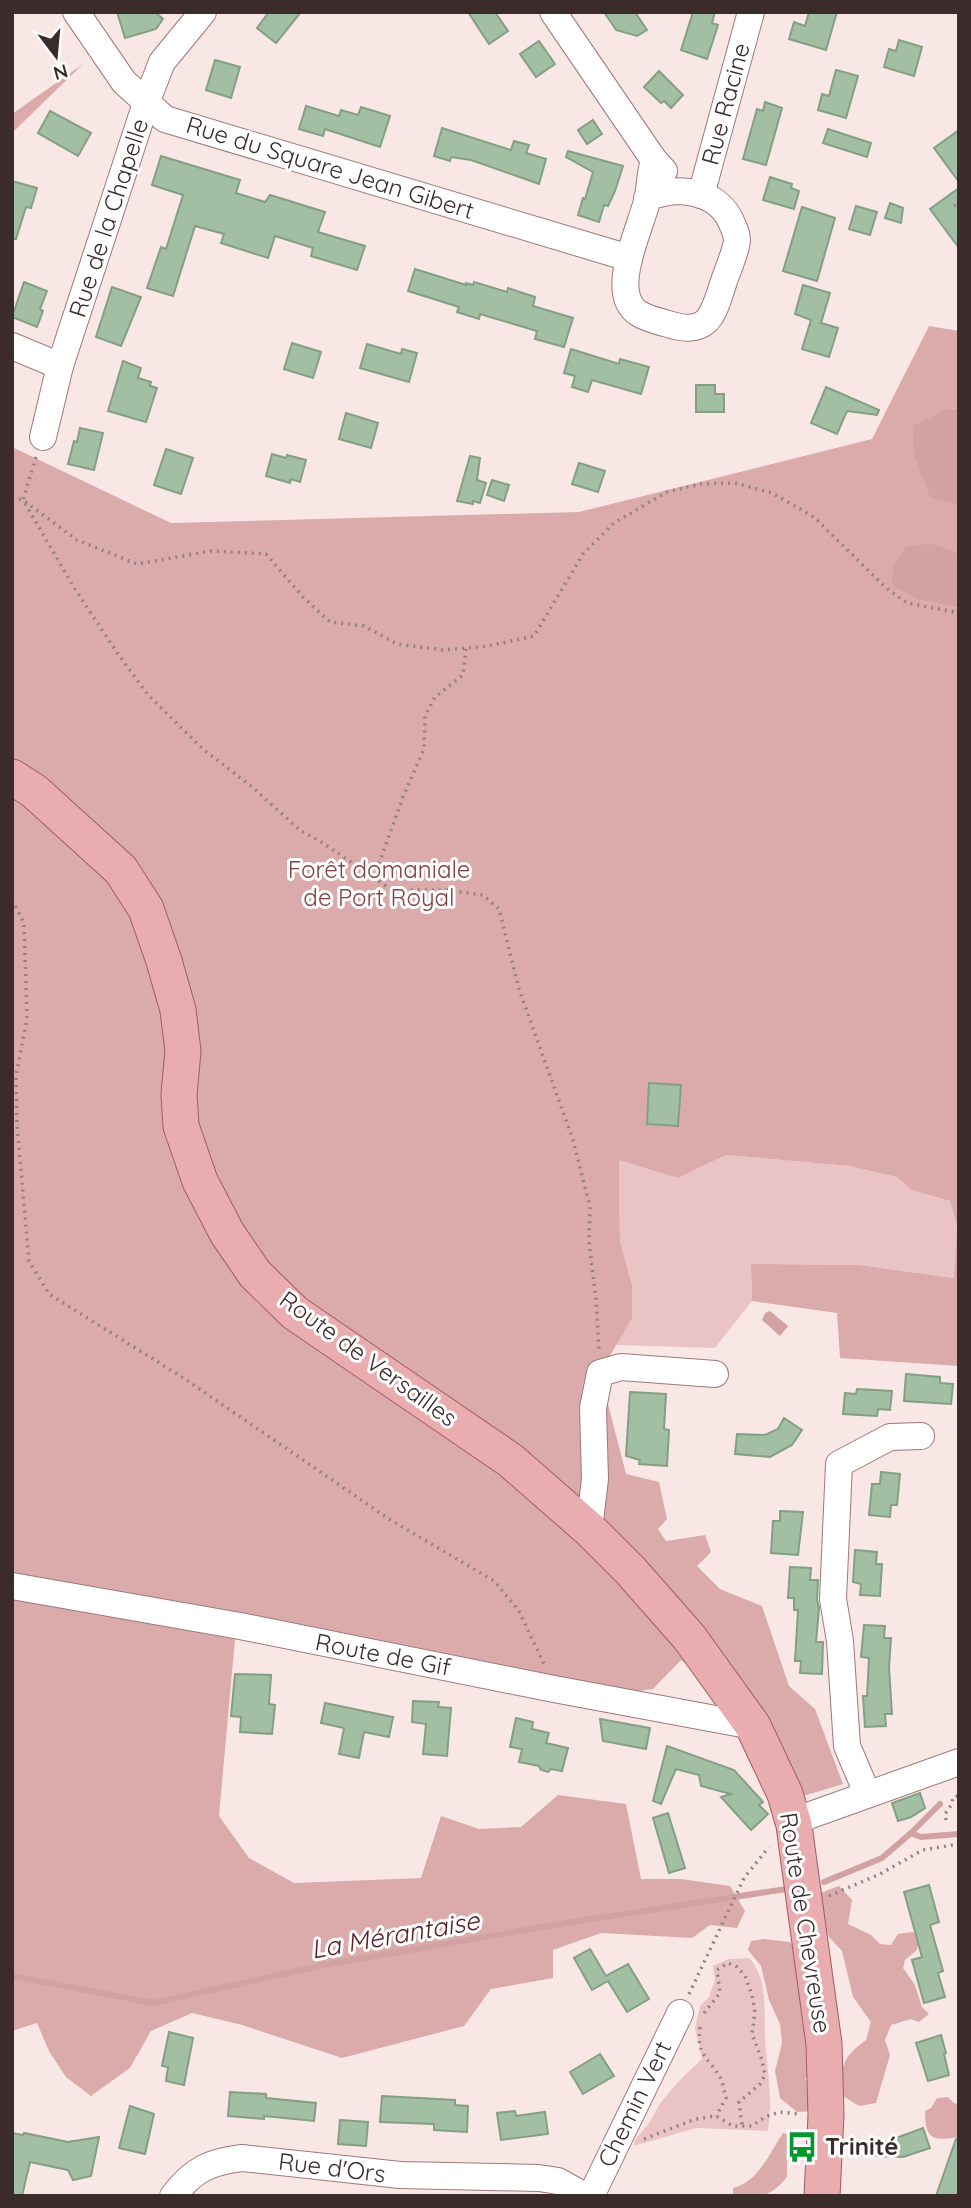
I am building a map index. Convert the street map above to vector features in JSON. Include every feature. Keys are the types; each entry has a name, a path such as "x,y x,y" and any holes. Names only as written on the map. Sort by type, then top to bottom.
{"main road":[{"name":"Route de Versailles","path":"12,777 34,791 121,870 146,909 178,1010 183,1051 179,1094 181,1126 200,1181 226,1233 254,1274 295,1313 510,1460"},
{"name":"Route de Chevreuse","path":"510,1460 589,1529 630,1570 689,1637 753,1726 785,1794 794,1825 824,2043 826,2115 822,2196"}],"street":[{"name":"Rue du Square Jean Gibert","path":"76,12 124,82 165,119 629,258"},
{"name":"Rue de la Chapelle","path":"43,437 60,366 146,103 162,62 203,12"},
{"path":"553,12 654,160 689,192"},
{"name":"Rue Racine","path":"689,192 751,12"},
{"path":"648,198 662,193 689,192 716,201 730,218 737,238 713,314 701,326 683,329 643,316 630,307 626,293 629,258 648,198 654,160"},
{"path":"12,346 60,366"},
{"path":"589,1529 595,1479 593,1408 600,1373 621,1367 715,1374"},
{"path":"867,1793 847,1746 840,1642 834,1599 839,1464 890,1437 921,1436"},
{"name":"Route de Gif","path":"12,1586 240,1626 753,1726"},
{"path":"794,1825 808,1816 867,1793 959,1762"},
{"name":"Chemin Vert","path":"591,2196 615,2147 694,2018"},
{"name":"Rue d'Ors","path":"173,2196 186,2179 202,2168 242,2158 400,2175 539,2178 558,2181 585,2196"}],"path":[{"path":"43,437 23,500 73,586 148,695 204,750 251,786 301,831 392,890 446,890 483,895 499,909 519,989 573,1140 590,1207 589,1242 596,1299 600,1373"},
{"path":"12,498 23,500 77,540 137,564 211,551 266,554 303,597 330,622 364,626 397,644 443,650 488,646 534,636 583,554 614,523 667,492 701,484 735,483 772,493 814,517 885,587 907,603 959,613"},
{"path":"374,877 424,749 425,716 435,697 463,675 466,648"},
{"path":"12,900 24,923 27,1019 16,1076 17,1125 28,1247 30,1261 49,1294 185,1379 389,1519 494,1581 519,1611 554,1689"},
{"path":"946,1820 945,1814 953,1804 953,1797 959,1796"},
{"path":"716,2116 726,2098 721,2079 703,2057 694,2018 744,1878 769,1847 794,1825"},
{"path":"832,1894 880,1874 923,1850 959,1844"},
{"path":"694,2018 720,1993 717,1970 727,1963 737,1967 745,1976 752,1995 755,2011 752,2035 765,2075 760,2084 738,2102 742,2125"},
{"path":"615,2147 634,2143 696,2119 716,2116 733,2126 752,2126 779,2112 826,2115"}],"shaded area":[{"path":"949,408 959,409 959,505 930,497 914,455 913,426"},
{"path":"931,544 959,555 959,608 920,600 893,586 895,564 907,546"},
{"path":"726,1155 850,1166 897,1177 911,1190 950,1201 957,1226 955,1278 860,1265 751,1264 752,1301 715,1348 616,1345 632,1285 620,1241 619,1159 678,1178"},
{"path":"770,1311 788,1326 780,1336 762,1320 765,1313"},
{"path":"749,1958 759,1975 764,1995 770,2095 768,2131 696,2128 634,2146 635,2140 661,2102 702,2059 695,2028 700,2006 709,1997 715,1980 713,1966 728,1959"}],"green space":[{"path":"83,64 12,133 12,114"},
{"name":"Forêt domaniale de Port Royal","path":"929,326 959,331 959,409 949,408 930,496 959,505 959,555 954,551 920,600 959,608 959,1366 840,1358 837,1313 752,1301 751,1264 860,1265 954,1278 957,1226 950,1201 911,1190 897,1177 850,1166 726,1155 678,1178 619,1160 620,1241 632,1285 632,1318 600,1373 626,1474 659,1482 667,1519 658,1529 666,1541 705,1535 711,1552 697,1566 720,1589 762,1606 789,1686 815,1709 843,1784 803,1796 766,1718 681,1660 653,1689 616,1694 12,1580 12,447 171,523 579,512 872,439"},
{"path":"12,1597 235,1639 219,1816 249,1858 294,1883 421,1878 441,1816 479,1829 521,1827 558,1795 626,1804 641,1879 681,1879 730,1886 745,1911 737,1928 710,1925 692,1938 601,1933 553,1950 553,1978 491,1989 464,2026 342,2058 242,2025 192,2013 151,2031 130,2068 91,2096 66,2077 49,2051 37,2023 12,2031"},
{"path":"839,1886 852,1900 848,1924 871,1935 880,1944 891,1945 898,1934 913,1932 919,1939 917,1950 905,1960 903,1968 915,1985 922,2007 929,2014 919,2022 911,2019 891,2025 885,2040 890,2055 876,2103 859,2106 843,2096 842,2070 852,2052 866,2040 871,2022 853,1997 842,1951 829,1937 815,1895"},
{"path":"764,1939 790,1942 799,1954 800,1997 813,2065 805,2079 815,2092 816,2111 797,2112 780,2098 775,2071 782,2043 780,2024 769,2000 761,1966 748,1950 751,1941"},
{"path":"948,2097 959,2104 959,2137 937,2138 929,2133 925,2111 931,2108 937,2098"},
{"path":"783,2133 794,2136 787,2152 787,2177 769,2193 733,2196 733,2188 750,2180"}],"building":[{"path":"117,12 155,12 163,19 156,29 125,38"},
{"path":"269,12 301,12 276,43 257,28"},
{"path":"468,12 495,12 508,31 489,44"},
{"path":"604,12 635,12 647,30 637,36 616,30"},
{"path":"693,12 715,12 712,23 718,25 707,59 681,50"},
{"path":"809,12 837,12 826,50 789,39 794,22 805,26"},
{"path":"899,40 922,47 914,76 884,67 889,49 896,51"},
{"path":"539,41 555,64 536,77 520,54"},
{"path":"215,60 240,67 231,98 206,90"},
{"path":"836,70 858,76 846,118 818,110 822,94 829,96"},
{"path":"659,71 683,95 671,108 664,101 661,103 644,87"},
{"path":"765,102 782,108 766,165 743,159 757,109 763,111"},
{"path":"306,106 339,116 341,110 358,115 361,107 390,116 380,147 325,129 323,136 299,129"},
{"path":"50,111 91,133 78,156 38,133"},
{"path":"593,120 602,134 587,144 578,130"},
{"path":"442,128 511,150 514,141 529,145 526,153 546,159 539,184 471,160 451,157 450,161 434,156"},
{"path":"828,129 871,143 867,157 823,143"},
{"path":"959,130 959,182 934,148"},
{"path":"568,151 623,166 615,191 608,206 604,205 599,222 578,215 593,172 566,157"},
{"path":"161,156 240,180 236,193 265,202 270,195 325,212 318,232 365,246 357,270 311,256 313,248 275,236 268,258 221,243 224,234 195,226 173,296 147,288 161,247 166,249 183,195 152,185"},
{"path":"770,177 792,184 791,188 799,191 794,209 763,200"},
{"path":"12,181 37,188 31,208 26,207 16,239 12,239"},
{"path":"959,188 959,248 930,209"},
{"path":"890,203 903,208 901,223 885,218"},
{"path":"856,206 877,212 870,235 849,229"},
{"path":"802,207 835,218 817,281 783,271"},
{"path":"415,269 466,285 473,285 474,282 507,292 508,288 535,297 533,306 573,318 564,347 535,339 537,331 480,314 479,319 457,312 459,307 408,291"},
{"path":"24,282 47,291 37,327 12,317"},
{"path":"803,285 830,293 821,323 838,328 829,357 802,349 811,320 795,314"},
{"path":"112,287 141,297 121,346 96,337"},
{"path":"292,343 321,352 313,378 284,369"},
{"path":"367,344 401,354 402,349 417,353 409,382 360,368"},
{"path":"571,349 619,364 620,359 649,367 641,394 592,380 588,392 572,387 575,376 564,373"},
{"path":"123,361 141,368 138,378 151,382 150,386 157,388 146,422 108,411"},
{"path":"696,385 715,385 715,394 724,394 724,412 696,412"},
{"path":"826,387 879,410 877,415 847,411 837,434 811,423"},
{"path":"346,413 378,423 371,448 339,439"},
{"path":"80,428 103,433 94,470 68,464"},
{"path":"166,449 193,458 181,494 154,485"},
{"path":"272,454 306,460 300,482 291,479 290,483 266,476"},
{"path":"470,456 480,458 477,480 486,483 480,503 473,501 473,504 457,501"},
{"path":"579,463 605,471 598,492 572,484"},
{"path":"492,480 509,485 504,501 487,495"},
{"path":"649,1083 681,1085 678,1126 647,1124"},
{"path":"906,1374 940,1377 940,1383 953,1384 951,1404 904,1401"},
{"path":"857,1389 892,1391 890,1410 878,1409 877,1416 843,1414 845,1393 856,1394"},
{"path":"630,1392 666,1394 664,1429 669,1430 667,1466 639,1464 640,1460 626,1456"},
{"path":"784,1418 802,1430 792,1445 770,1457 735,1454 737,1434 765,1435 778,1429"},
{"path":"881,1472 900,1474 897,1505 891,1505 890,1517 869,1515 872,1484 880,1484"},
{"path":"780,1511 803,1512 798,1555 771,1553 773,1521 780,1521"},
{"path":"855,1550 877,1552 876,1564 882,1564 880,1596 860,1595 861,1584 853,1582"},
{"path":"790,1567 811,1568 810,1580 818,1580 816,1642 823,1642 822,1674 800,1673 801,1661 795,1661 798,1610 794,1610 794,1598 788,1598"},
{"path":"864,1625 885,1626 884,1638 891,1638 889,1667 892,1714 885,1714 886,1726 865,1727 863,1696 867,1696 869,1658 861,1657"},
{"path":"235,1674 271,1675 269,1704 275,1705 272,1734 240,1732 241,1717 231,1716"},
{"path":"413,1701 439,1702 438,1707 451,1708 447,1756 423,1754 426,1724 412,1722"},
{"path":"325,1703 393,1717 389,1737 364,1732 359,1758 339,1754 344,1728 321,1723"},
{"path":"516,1718 533,1722 532,1729 549,1733 546,1743 568,1748 562,1771 551,1769 548,1772 541,1770 539,1766 519,1762 522,1749 510,1747"},
{"path":"600,1719 650,1728 646,1749 603,1741"},
{"path":"667,1746 734,1770 763,1802 759,1805 768,1814 751,1830 721,1797 731,1794 701,1786 699,1775 676,1769 661,1804 653,1801"},
{"path":"920,1793 925,1808 898,1821 892,1803"},
{"path":"668,1813 685,1868 669,1873 653,1818"},
{"path":"929,1885 939,1922 930,1925 943,1971 938,1973 945,1997 924,2003 912,1960 922,1957 904,1892"},
{"path":"590,1949 606,1976 628,1964 649,1999 627,2012 608,1981 592,1990 574,1958"},
{"path":"169,2032 193,2038 184,2085 166,2081 168,2067 162,2066"},
{"path":"941,2035 949,2075 928,2081 916,2043"},
{"path":"600,2054 614,2076 583,2094 570,2072"},
{"path":"230,2092 266,2094 266,2098 316,2103 314,2121 228,2116"},
{"path":"382,2096 455,2100 455,2105 468,2106 467,2132 434,2130 434,2124 380,2122"},
{"path":"130,2106 154,2114 145,2154 119,2148"},
{"path":"515,2111 516,2116 545,2112 548,2134 501,2140 497,2113"},
{"path":"340,2120 368,2122 366,2146 338,2144"},
{"path":"923,2128 930,2148 903,2157 850,2155"},
{"path":"12,2133 68,2142 99,2137 91,2176 73,2180 68,2170 30,2162 22,2196 12,2196"},
{"path":"956,2139 959,2139 959,2196 936,2196"}],"waterway":[{"path":"911,1833 940,1804"},
{"name":"La Mérantaise","path":"824,1882 882,1858 911,1833 921,1837 959,1834"},
{"name":"La Mérantaise","path":"12,1976 153,2003 324,1965 566,1923 786,1889"}],"place":[{"name":"Trinité","path":"802,2147"}]}
